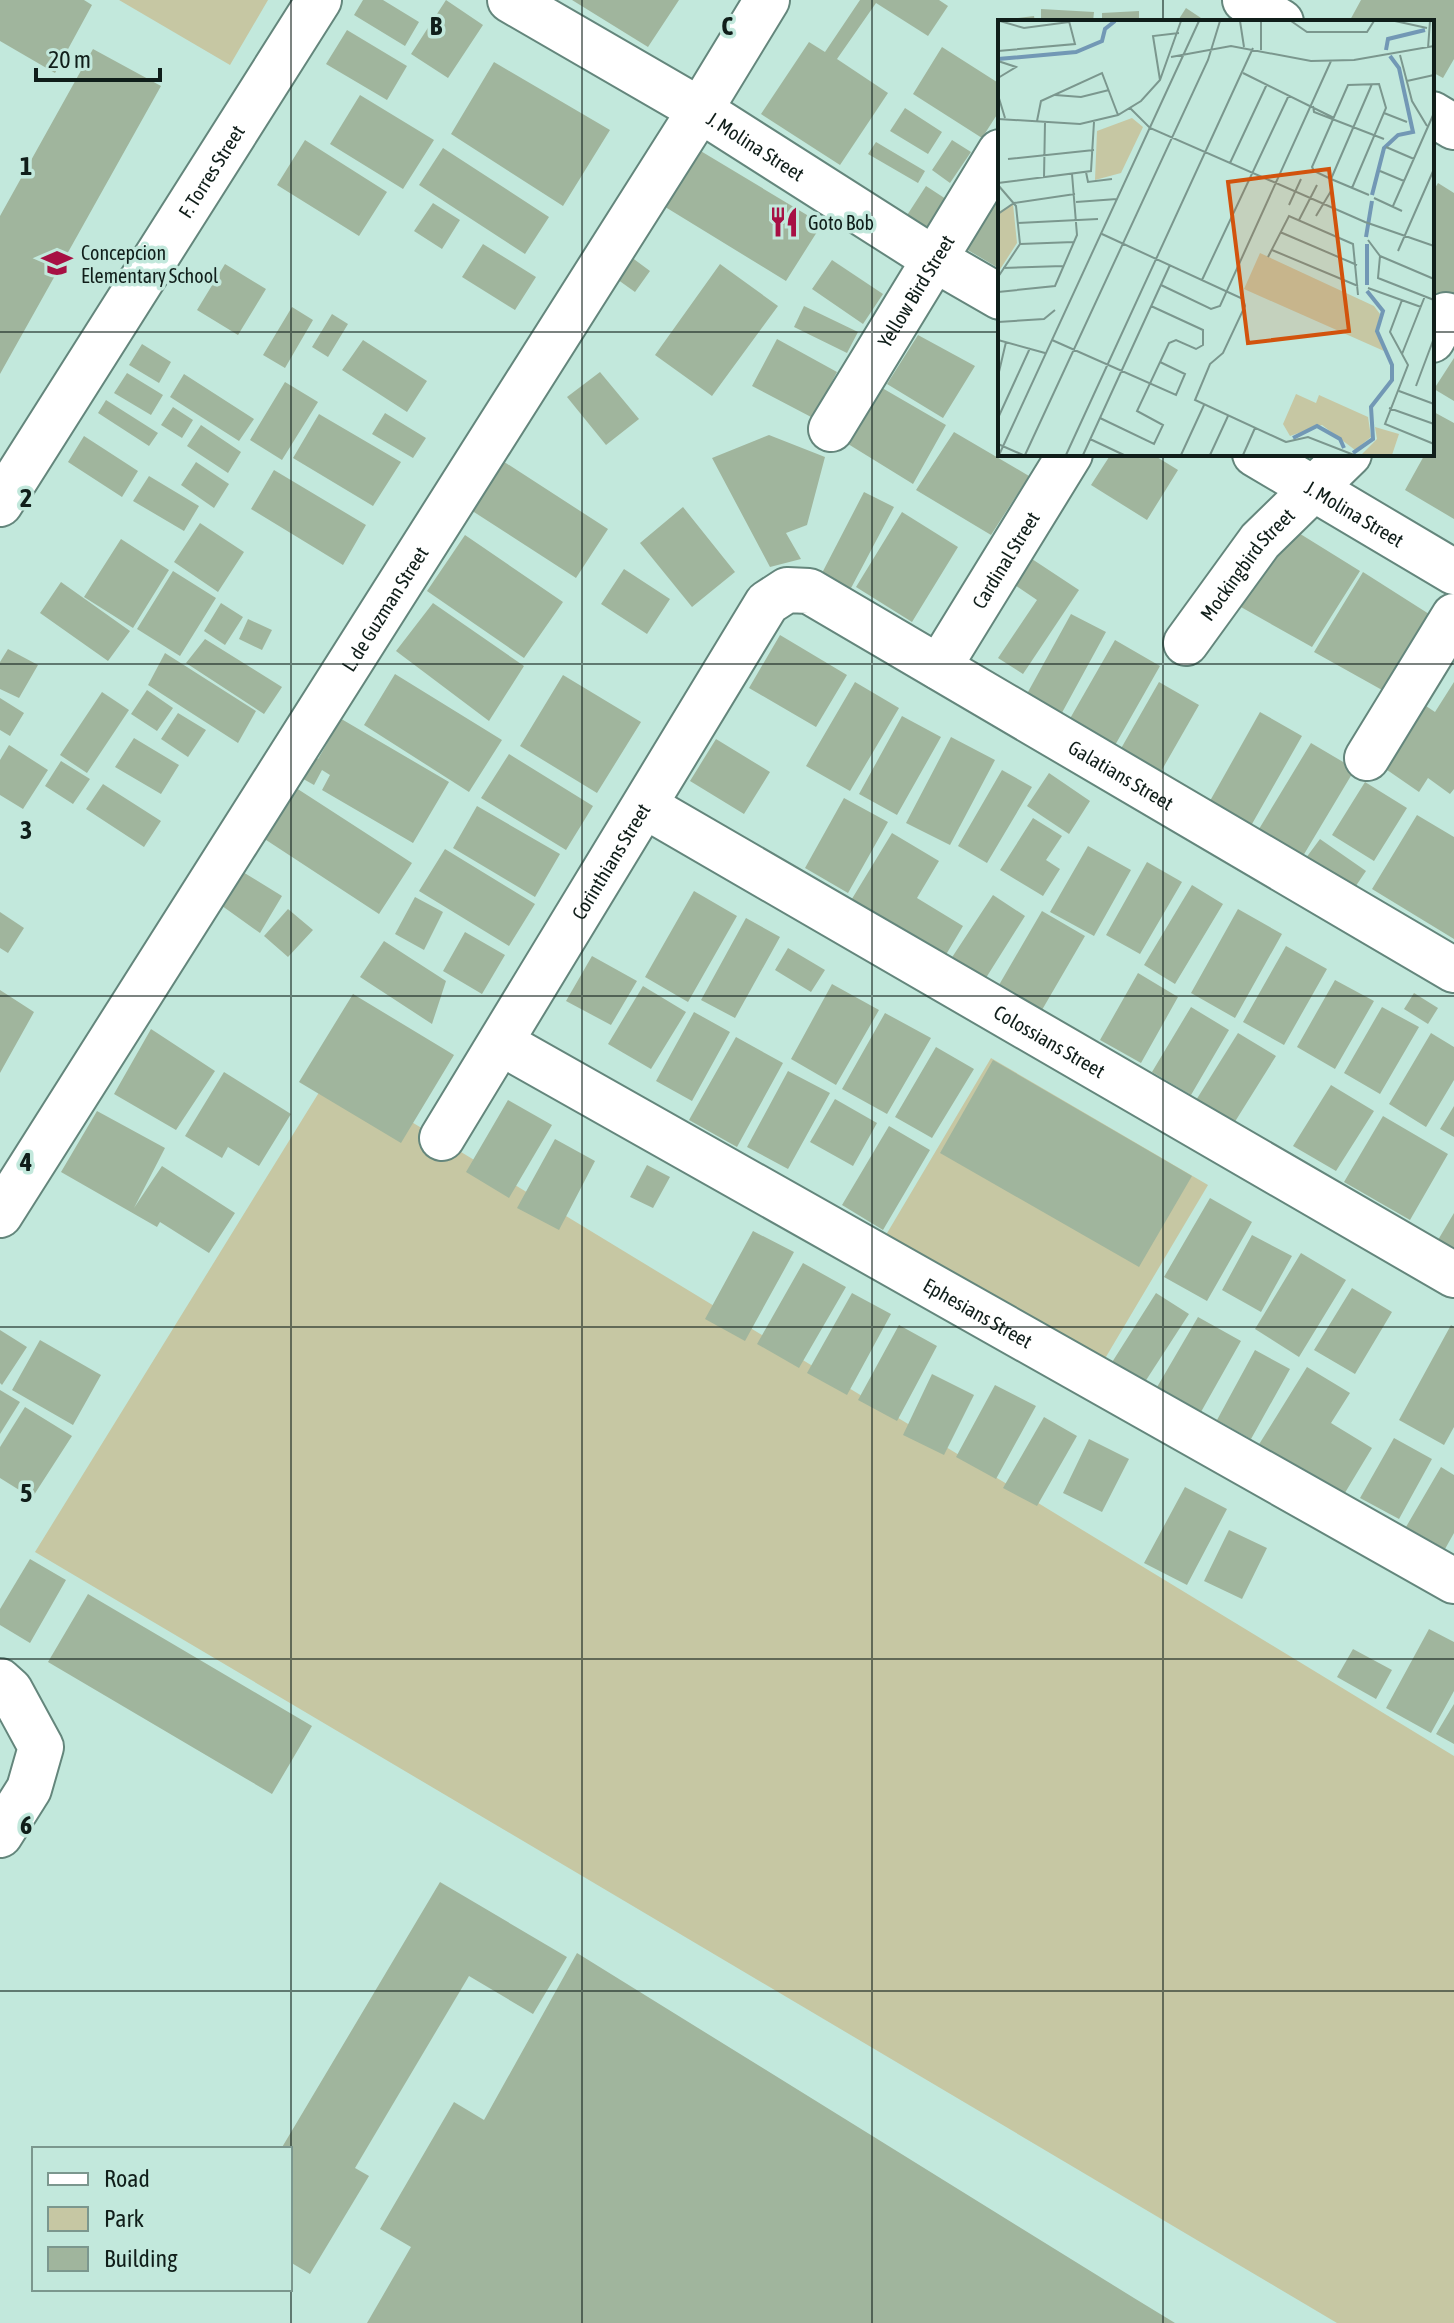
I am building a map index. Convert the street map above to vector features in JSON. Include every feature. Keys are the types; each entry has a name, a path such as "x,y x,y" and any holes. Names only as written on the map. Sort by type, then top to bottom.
{"street":[{"name":"F. Torres Street","path":"0,504 319,0"},
{"name":"J. Molina Street","path":"510,0 700,110 934,259 998,296"},
{"name":"L. de Guzman Street","path":"0,1215 767,0"},
{"path":"1245,0 1278,20"},
{"path":"1434,115 1454,127"},
{"name":"Yellow Bird Street","path":"831,429 998,155"},
{"name":"Cardinal Street","path":"939,667 1069,456"},
{"name":"J. Molina Street","path":"1258,456 1454,572"},
{"name":"Mockingbird Street","path":"1186,643 1260,541 1347,456"},
{"name":"Galatians Street","path":"787,590 809,591 1454,970"},
{"name":"Corinthians Street","path":"442,1138 767,603 787,590"},
{"path":"1367,758 1454,616"},
{"name":"Colossians Street","path":"645,806 1454,1275"},
{"name":"Ephesians Street","path":"501,1043 1454,1581"},
{"path":"0,1681 10,1690 41,1747 29,1789 0,1835"}],"green space":[{"path":"119,0 268,0 230,65"},
{"path":"991,1058 1208,1185 1097,1372 880,1245"},
{"path":"331,1073 1454,1756 1454,2323 1337,2323 35,1552"}],"building":[{"path":"0,0 84,0 92,5 55,73 0,41"},
{"path":"363,0 383,0 419,22 405,46 354,15"},
{"path":"446,0 483,25 448,78 411,54"},
{"path":"572,0 679,0 648,47"},
{"path":"860,0 939,0 948,6 928,36 876,3 837,59 888,93 840,165 761,114 809,42 825,52"},
{"path":"1361,0 1454,0 1454,59 1443,78 1434,73 1434,20 1350,20"},
{"path":"1186,8 1204,20 1178,20"},
{"path":"1041,9 1094,12 1093,20 1041,20"},
{"path":"1139,11 1139,20 1102,20 1102,13"},
{"path":"1034,16 1035,20 1003,20"},
{"path":"347,30 407,66 387,100 326,64"},
{"path":"942,47 998,83 998,113 982,138 913,94"},
{"path":"93,49 161,86 0,374 0,216"},
{"path":"494,62 610,130 563,206 451,134"},
{"path":"360,95 434,140 403,189 330,144"},
{"path":"905,108 942,132 928,154 890,131"},
{"path":"305,140 387,192 359,236 277,185"},
{"path":"952,140 971,152 950,183 932,170"},
{"path":"876,142 925,171 918,183 868,154"},
{"path":"443,148 549,217 525,254 419,185"},
{"path":"699,150 822,224 786,281 662,205"},
{"path":"1438,183 1454,193 1454,295 1448,304 1434,295 1434,190"},
{"path":"926,186 949,201 922,241 900,226"},
{"path":"998,196 998,268 966,249"},
{"path":"433,203 460,220 442,249 414,231"},
{"path":"483,244 536,277 515,310 462,277"},
{"path":"623,251 650,271 635,292 607,272"},
{"path":"832,260 883,294 863,324 812,289"},
{"path":"225,264 266,289 238,335 197,310"},
{"path":"720,264 778,306 712,396 655,355"},
{"path":"804,306 858,332 847,353 794,327"},
{"path":"292,307 313,320 285,368 263,355"},
{"path":"332,314 348,324 328,357 312,347"},
{"path":"918,335 975,366 943,418 887,384"},
{"path":"777,339 837,372 813,418 752,386"},
{"path":"363,340 427,381 407,412 342,370"},
{"path":"142,344 171,362 159,383 129,365"},
{"path":"1454,358 1454,401 1434,389"},
{"path":"600,372 639,419 606,445 567,397"},
{"path":"127,373 163,395 151,415 114,393"},
{"path":"184,374 254,419 239,441 170,397"},
{"path":"285,382 318,402 282,460 250,440"},
{"path":"877,385 946,425 913,484 840,439"},
{"path":"106,400 158,433 149,446 98,413"},
{"path":"173,407 193,420 182,438 161,425"},
{"path":"1434,412 1454,423 1454,519 1405,490 1424,456 1434,456"},
{"path":"385,413 426,438 413,458 372,434"},
{"path":"319,414 401,462 373,506 293,458"},
{"path":"201,425 241,452 228,473 187,446"},
{"path":"954,432 1029,476 991,535 916,490"},
{"path":"769,435 825,457 807,525 786,533 801,559 770,567 712,458"},
{"path":"84,436 138,471 122,497 68,462"},
{"path":"492,454 608,529 576,578 460,503"},
{"path":"1110,456 1155,456 1178,470 1147,520 1091,485"},
{"path":"196,462 229,484 214,508 181,485"},
{"path":"274,470 366,525 343,565 251,509"},
{"path":"149,476 199,506 184,531 133,501"},
{"path":"864,492 894,507 850,590 821,575"},
{"path":"683,507 735,572 692,607 640,543"},
{"path":"902,512 958,547 912,622 856,587"},
{"path":"1281,522 1360,571 1312,647 1232,602"},
{"path":"200,523 244,552 218,592 174,562"},
{"path":"465,535 563,602 524,658 427,591"},
{"path":"121,539 169,570 133,628 84,597"},
{"path":"1032,559 1079,590 1023,674 998,658 1037,600 1015,585"},
{"path":"624,569 670,599 647,634 601,604"},
{"path":"173,571 216,598 180,656 137,629"},
{"path":"1363,572 1440,621 1391,695 1314,652"},
{"path":"61,582 130,631 108,661 40,613"},
{"path":"221,603 243,617 225,645 204,631"},
{"path":"433,603 524,666 489,721 396,651"},
{"path":"1071,614 1106,632 1058,720 1023,701"},
{"path":"248,619 272,630 262,650 239,639"},
{"path":"780,635 847,675 816,727 749,688"},
{"path":"205,639 282,687 264,714 186,663"},
{"path":"1115,640 1160,666 1114,747 1068,722"},
{"path":"8,649 38,665 19,698 0,689 0,662"},
{"path":"165,653 256,711 238,743 148,685"},
{"path":"395,674 502,740 469,792 364,725"},
{"path":"563,675 641,722 597,793 520,746"},
{"path":"855,682 899,708 850,791 806,766"},
{"path":"1159,682 1199,705 1159,775 1119,752"},
{"path":"1454,682 1454,789 1450,794 1428,778 1419,792 1377,763 1420,702 1435,712"},
{"path":"147,690 173,708 157,731 131,714"},
{"path":"102,692 129,710 87,773 60,755"},
{"path":"0,698 24,713 10,736 0,730"},
{"path":"326,710 449,782 413,843 322,790 330,775 322,770 314,785 291,772 304,751 318,759 333,733 318,724"},
{"path":"1260,712 1302,736 1248,831 1206,808"},
{"path":"178,713 206,730 188,757 161,739"},
{"path":"902,716 941,737 897,815 859,794"},
{"path":"951,737 995,760 950,845 906,823"},
{"path":"134,738 179,765 161,794 115,767"},
{"path":"716,739 770,772 744,814 690,781"},
{"path":"1311,743 1355,769 1300,861 1256,834"},
{"path":"9,745 48,770 23,809 0,795 0,760"},
{"path":"509,754 593,806 566,850 481,798"},
{"path":"61,761 90,779 73,804 45,786"},
{"path":"1002,770 1032,787 987,863 958,846"},
{"path":"1049,773 1090,801 1069,834 1027,806"},
{"path":"1365,782 1407,808 1374,861 1332,835"},
{"path":"103,784 161,821 144,847 86,809"},
{"path":"290,784 412,863 379,914 257,834"},
{"path":"844,798 888,822 848,893 805,868"},
{"path":"477,806 560,854 535,897 453,848"},
{"path":"1417,815 1454,837 1454,939 1372,889"},
{"path":"1033,818 1062,836 1046,860 1060,869 1043,896 1000,870"},
{"path":"892,833 939,861 917,898 963,926 941,963 847,907"},
{"path":"1320,839 1366,871 1349,896 1303,862"},
{"path":"1088,846 1131,870 1094,936 1050,912"},
{"path":"445,849 535,904 509,946 419,891"},
{"path":"1147,862 1182,882 1140,954 1106,935"},
{"path":"238,869 282,896 260,933 218,903"},
{"path":"1192,885 1223,904 1175,984 1144,965"},
{"path":"694,891 737,916 688,1002 645,977"},
{"path":"993,895 1025,916 979,989 945,968"},
{"path":"415,897 443,912 424,950 395,934"},
{"path":"288,909 313,930 288,957 264,936"},
{"path":"1238,909 1282,934 1235,1018 1191,993"},
{"path":"1042,911 1085,936 1035,1022 992,997"},
{"path":"0,912 24,928 8,953 0,948"},
{"path":"746,918 780,937 735,1018 701,1000"},
{"path":"465,932 505,955 482,994 443,971"},
{"path":"384,941 446,981 432,1024 360,977"},
{"path":"1286,946 1327,969 1284,1045 1243,1022"},
{"path":"788,948 825,970 811,992 775,970"},
{"path":"592,956 637,981 611,1025 566,1001"},
{"path":"1138,973 1178,997 1141,1063 1100,1040"},
{"path":"1335,980 1374,1001 1335,1069 1297,1047"},
{"path":"832,984 879,1010 836,1085 791,1059"},
{"path":"643,986 686,1012 651,1069 608,1044"},
{"path":"0,990 34,1012 0,1073"},
{"path":"1414,993 1438,1008 1428,1024 1404,1009"},
{"path":"353,994 454,1055 401,1143 299,1082"},
{"path":"1191,1007 1229,1030 1191,1095 1152,1072"},
{"path":"1382,1007 1419,1027 1380,1094 1344,1073"},
{"path":"694,1012 730,1032 692,1101 656,1081"},
{"path":"885,1013 931,1038 887,1114 842,1089"},
{"path":"151,1029 215,1071 176,1130 114,1094"},
{"path":"1238,1033 1276,1056 1226,1136 1188,1113"},
{"path":"1431,1033 1454,1047 1454,1080 1426,1127 1389,1104"},
{"path":"736,1037 783,1063 737,1147 689,1120"},
{"path":"936,1047 974,1069 932,1138 895,1117"},
{"path":"993,1060 1192,1176 1139,1267 940,1153"},
{"path":"788,1071 830,1093 788,1169 747,1147"},
{"path":"224,1072 291,1114 259,1166 228,1147 222,1158 185,1136"},
{"path":"1331,1085 1374,1111 1336,1171 1293,1146"},
{"path":"835,1099 877,1123 853,1166 810,1142"},
{"path":"508,1100 552,1125 509,1198 466,1172"},
{"path":"1454,1106 1454,1137 1440,1129"},
{"path":"97,1111 165,1148 134,1208 162,1166 235,1213 209,1253 160,1222 157,1227 61,1172"},
{"path":"1383,1116 1448,1154 1410,1220 1344,1182"},
{"path":"889,1126 930,1150 883,1230 842,1205"},
{"path":"555,1139 595,1161 559,1230 517,1208"},
{"path":"647,1165 670,1177 653,1208 630,1197"},
{"path":"1210,1198 1252,1222 1207,1301 1164,1277"},
{"path":"1454,1213 1454,1256 1435,1245"},
{"path":"753,1231 794,1252 745,1341 705,1319"},
{"path":"1252,1235 1292,1256 1261,1312 1222,1290"},
{"path":"1301,1253 1346,1280 1299,1357 1255,1329"},
{"path":"803,1263 846,1287 799,1368 757,1344"},
{"path":"1352,1288 1392,1312 1355,1374 1314,1350"},
{"path":"852,1293 891,1314 847,1395 807,1373"},
{"path":"1156,1293 1189,1314 1141,1388 1109,1367"},
{"path":"1198,1317 1241,1341 1197,1419 1153,1394"},
{"path":"899,1325 937,1346 897,1421 858,1400"},
{"path":"1451,1325 1454,1327 1454,1427 1444,1445 1399,1420"},
{"path":"0,1330 27,1347 2,1385 0,1383"},
{"path":"40,1340 101,1375 73,1425 12,1390"},
{"path":"1255,1350 1290,1369 1251,1439 1217,1420"},
{"path":"1307,1367 1350,1393 1331,1423 1372,1448 1337,1506 1258,1446"},
{"path":"932,1374 974,1395 944,1455 903,1435"},
{"path":"995,1385 1036,1406 996,1479 956,1457"},
{"path":"0,1390 20,1402 0,1434"},
{"path":"25,1407 72,1436 32,1498 0,1478 0,1447"},
{"path":"1044,1417 1077,1436 1037,1506 1003,1488"},
{"path":"1394,1438 1432,1459 1399,1519 1360,1498"},
{"path":"1089,1439 1129,1459 1102,1512 1063,1493"},
{"path":"1441,1467 1454,1475 1454,1533 1445,1549 1406,1527"},
{"path":"1185,1487 1227,1509 1187,1585 1144,1563"},
{"path":"1229,1530 1267,1548 1242,1599 1204,1581"},
{"path":"30,1559 66,1580 30,1643 0,1625 0,1609"},
{"path":"88,1594 312,1726 272,1794 48,1662"},
{"path":"1429,1629 1454,1642 1454,1691 1431,1733 1386,1708"},
{"path":"1353,1649 1392,1670 1376,1699 1337,1677"},
{"path":"1454,1704 1454,1744 1436,1734"},
{"path":"440,1882 567,1957 533,2014 469,1976 355,2168 369,2176 310,2274 292,2263 292,2147 282,2147"},
{"path":"577,1953 1175,2323 367,2323 411,2247 380,2229 454,2102 484,2120"}],"place":[{"name":"Goto Bob","path":"784,222"},
{"name":"Concepcion Elementary School","path":"57,263"}]}
